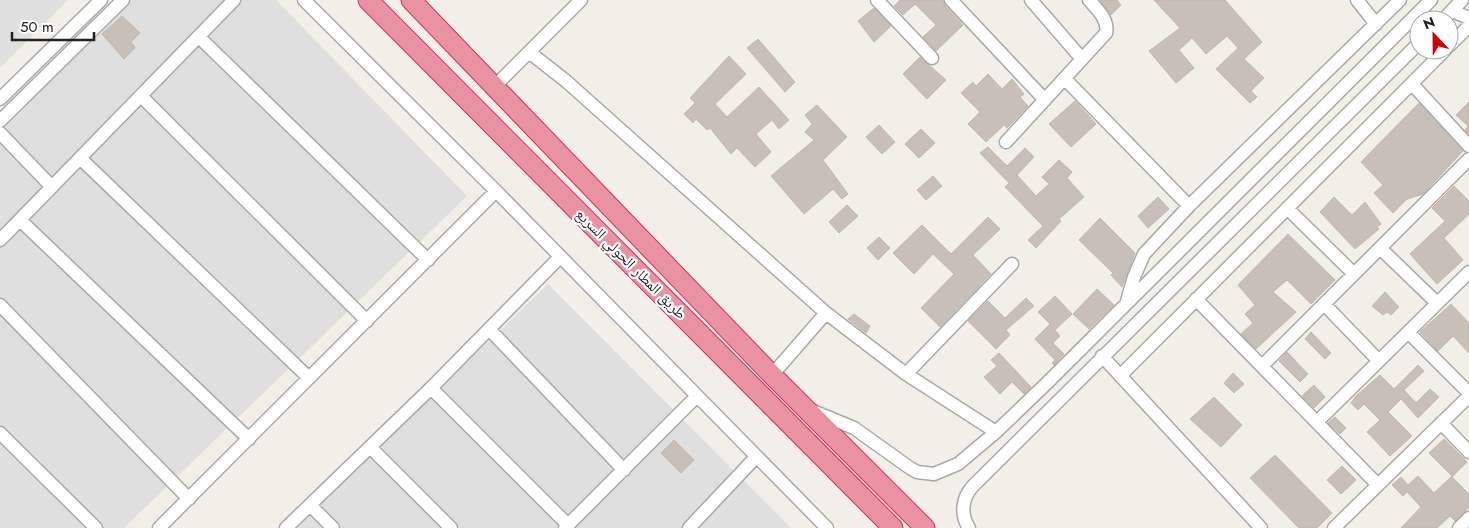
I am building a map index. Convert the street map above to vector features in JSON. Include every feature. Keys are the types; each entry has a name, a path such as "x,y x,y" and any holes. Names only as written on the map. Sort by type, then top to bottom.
{"highway":[{"name":"طريق المطار الحولي السريع","path":"368,0 893,528"},
{"name":"طريق المطار الحولي السريع","path":"411,0 772,375 925,528"},
{"path":"412,45 427,38 434,24"},
{"path":"453,85 460,71 474,64"}],"street":[{"path":"0,99 101,0"},
{"path":"0,121 123,0"},
{"path":"0,240 234,0"},
{"path":"304,0 496,191 827,528"},
{"path":"495,86 581,0"},
{"path":"877,0 932,58"},
{"path":"951,0 1045,100"},
{"path":"1031,0 1082,59"},
{"path":"1006,142 1106,33 1107,28 1100,12 1089,0"},
{"path":"1357,0 1376,24"},
{"path":"1127,301 1134,277 1144,254 1189,206 1400,0"},
{"path":"800,401 819,415 854,428 910,468 926,474 934,474 958,464 996,432 1431,0"},
{"path":"1453,10 1462,0"},
{"path":"1459,36 1469,26"},
{"path":"199,37 428,260"},
{"path":"529,52 566,81 826,313 906,374 996,432"},
{"path":"969,528 965,520 963,508 969,491 1102,356 1409,53"},
{"path":"1120,376 1435,60"},
{"path":"1065,79 1189,206"},
{"path":"1412,84 1469,146"},
{"path":"141,96 367,320"},
{"path":"0,134 52,187"},
{"path":"80,158 309,378"},
{"path":"1262,366 1469,159"},
{"path":"159,528 496,191"},
{"path":"1235,193 1235,199 1241,206 1252,208"},
{"path":"1287,208 1354,274"},
{"path":"20,220 249,439"},
{"path":"1203,226 1215,228 1221,239"},
{"path":"1380,248 1437,303"},
{"path":"286,528 431,388 560,257"},
{"path":"906,374 1012,264"},
{"path":"1317,422 1469,272"},
{"path":"1196,299 1378,485"},
{"path":"1324,304 1379,360"},
{"path":"0,305 189,499"},
{"path":"772,375 826,313"},
{"path":"489,329 624,470"},
{"path":"1334,528 1469,394 1408,332"},
{"path":"1102,356 1262,528"},
{"path":"431,388 567,526 697,396"},
{"path":"1441,423 1469,452"},
{"path":"0,433 96,528"},
{"path":"370,447 451,528"},
{"path":"690,528 756,456"},
{"path":"310,505 332,528"},
{"path":"1459,528 1469,518"}],"shaded area":[{"path":"0,0 68,0 0,68"},
{"path":"123,0 276,0 467,196 124,528 0,528 0,121"},
{"path":"548,284 791,528 295,528"}],"building":[{"path":"900,0 943,0 945,6 963,25 936,51 923,37 936,25 915,4 903,15 894,6"},
{"path":"1100,0 1117,0 1121,5 1111,15"},
{"path":"1154,0 1225,0 1262,42 1244,59 1264,78 1251,91 1257,97 1250,103 1216,69 1238,48 1227,36 1206,54 1192,38 1179,50 1194,68 1176,83 1149,51 1180,28"},
{"path":"874,8 891,26 874,42 858,21"},
{"path":"122,16 140,33 131,42 135,48 124,59 102,34"},
{"path":"758,39 795,82 785,92 747,48"},
{"path":"729,56 746,74 715,104 727,117 759,87 789,120 779,129 772,120 756,134 771,152 755,167 737,148 731,154 710,128 707,130 696,119 693,123 684,114 695,103 690,98"},
{"path":"920,57 946,80 927,99 903,74"},
{"path":"988,74 1002,89 1012,79 1024,94 1020,97 1028,106 1007,128 1004,125 986,142 968,124 980,112 961,93 973,82 976,86"},
{"path":"1075,101 1096,124 1071,147 1049,124"},
{"path":"1469,102 1469,134 1465,130 1468,126 1456,115"},
{"path":"1419,103 1463,151 1423,194 1407,199 1393,213 1374,193 1383,185 1361,162"},
{"path":"817,105 847,137 823,160 848,194 842,199 833,189 804,214 771,176 814,140 805,132 812,124 805,115"},
{"path":"879,125 895,142 882,154 866,137"},
{"path":"921,129 935,143 919,158 905,144"},
{"path":"988,147 1007,166 1025,148 1034,157 1017,175 1036,196 1049,184 1042,177 1059,160 1072,172 1067,178 1084,197 1059,219 1061,221 1036,248 1028,240 1043,226 1005,187 1009,183 980,153"},
{"path":"933,176 942,186 926,200 917,190"},
{"path":"1454,186 1469,201 1469,214 1444,238 1463,260 1437,284 1410,254 1445,221 1432,208"},
{"path":"1158,197 1169,209 1148,228 1138,216"},
{"path":"1334,197 1352,215 1365,202 1381,224 1377,227 1379,229 1355,249 1320,212"},
{"path":"847,205 858,216 839,233 829,222"},
{"path":"988,217 1000,229 973,255 991,274 940,327 921,308 954,274 933,254 914,274 893,253 922,225 951,254"},
{"path":"1100,218 1135,253 1122,287 1111,275 1113,273 1079,240"},
{"path":"1288,234 1335,280 1311,304 1287,280 1273,292 1296,312 1256,349 1241,334 1253,323 1245,314 1255,305 1238,285"},
{"path":"879,237 890,248 878,260 867,248"},
{"path":"1097,289 1114,305 1089,329 1073,314"},
{"path":"1385,292 1399,307 1391,315 1387,312 1383,315 1372,306"},
{"path":"1055,296 1072,314 1055,330 1060,336 1053,343 1064,354 1054,365 1052,363 1055,360 1035,339 1050,324 1038,312"},
{"path":"1026,298 1034,306 1006,330 1010,335 996,349 968,321 988,301 1005,318"},
{"path":"1451,304 1469,323 1469,353 1453,336 1438,351 1420,332"},
{"path":"854,314 870,326 866,333 848,319"},
{"path":"1311,332 1331,353 1325,359 1305,339"},
{"path":"1287,352 1308,374 1300,382 1279,361"},
{"path":"999,353 1031,387 1024,394 1012,382 1000,394 984,377 997,366 991,360"},
{"path":"1418,365 1424,371 1404,390 1416,403 1430,389 1439,397 1418,418 1401,399 1388,412 1412,436 1390,456 1367,432 1380,420 1364,404 1358,410 1351,403 1356,396 1380,375 1394,389"},
{"path":"1233,373 1244,384 1234,393 1224,383"},
{"path":"1314,385 1325,397 1314,408 1302,396"},
{"path":"1214,397 1242,425 1221,447 1190,419"},
{"path":"1335,417 1346,428 1340,434 1328,423"},
{"path":"1444,439 1467,462 1452,477 1469,494 1469,507 1455,521 1450,516 1437,528 1401,528 1421,507 1407,492 1403,496 1392,485 1401,477 1408,485 1418,476 1434,493 1452,476 1429,453"},
{"path":"674,440 694,460 681,473 661,453"},
{"path":"1275,455 1332,513 1317,528 1299,528 1250,478"},
{"path":"1342,466 1356,480 1341,494 1327,480"}]}
